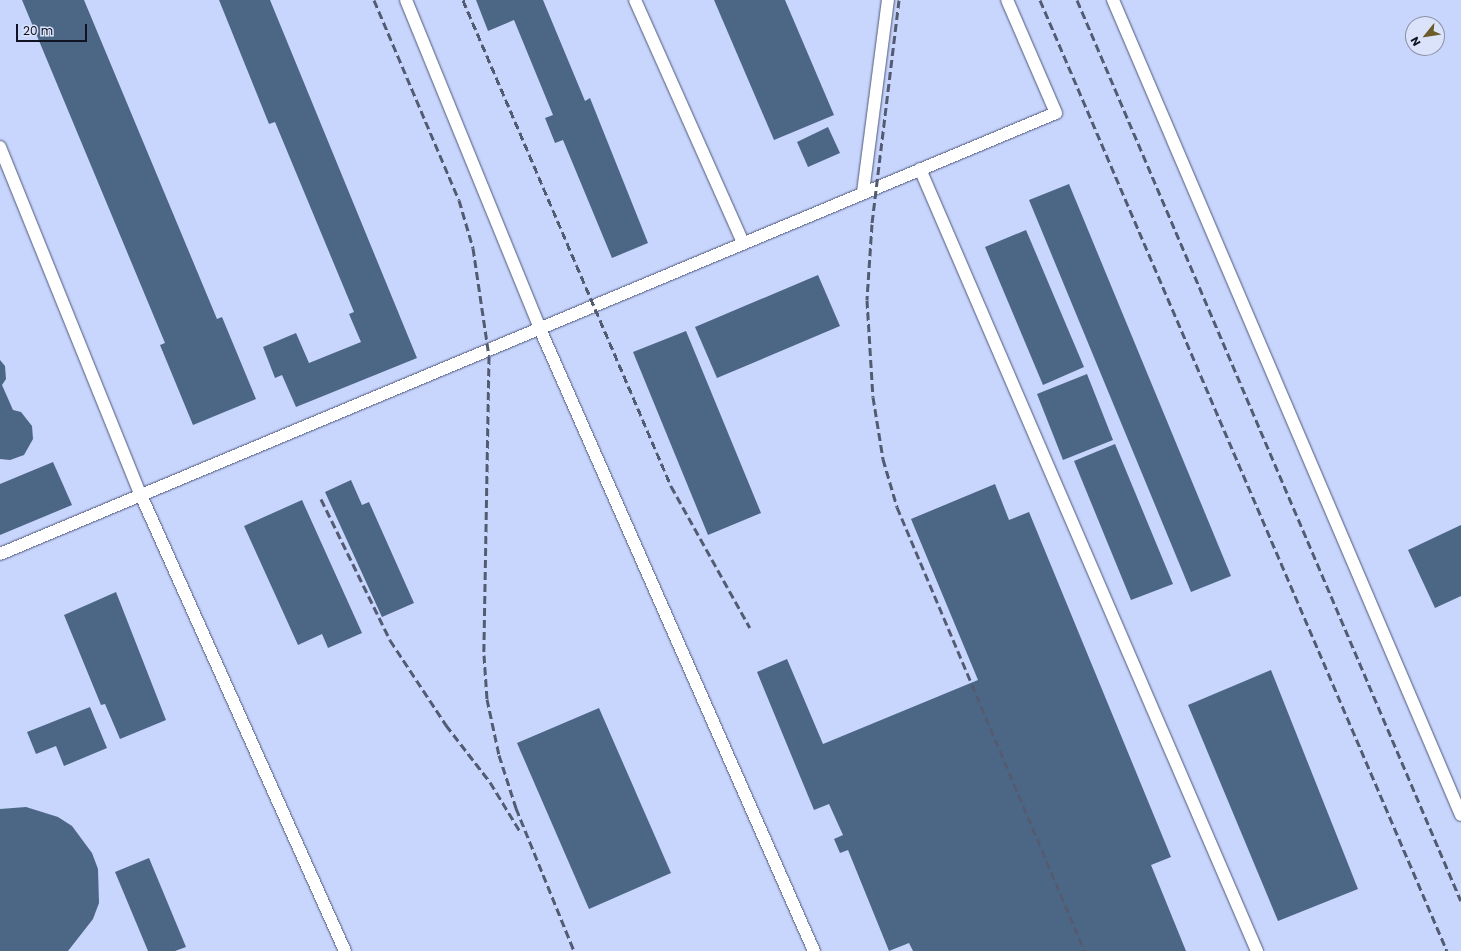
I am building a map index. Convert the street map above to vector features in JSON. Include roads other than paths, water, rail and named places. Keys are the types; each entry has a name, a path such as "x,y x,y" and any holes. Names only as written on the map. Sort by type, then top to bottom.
{"lane":[{"path":"406,0 540,329 814,951"},
{"path":"634,0 743,244"},
{"path":"863,192 888,0"},
{"path":"0,554 140,493 540,329 920,168 1056,113 1007,0"},
{"path":"1113,0 1461,815"},
{"path":"0,147 140,493 345,951"},
{"path":"920,168 1257,951"}],"railway":[{"path":"374,0 459,200 473,248 489,356 484,655 487,699 499,755 516,808 574,951"},
{"path":"463,0 671,486 750,628"},
{"path":"899,0 872,224 867,300 873,397 883,459 897,507 1085,951"},
{"path":"1040,0 1447,951"},
{"path":"1077,0 1461,901"},
{"path":"321,499 390,640 446,725 490,782 521,833"}]}
